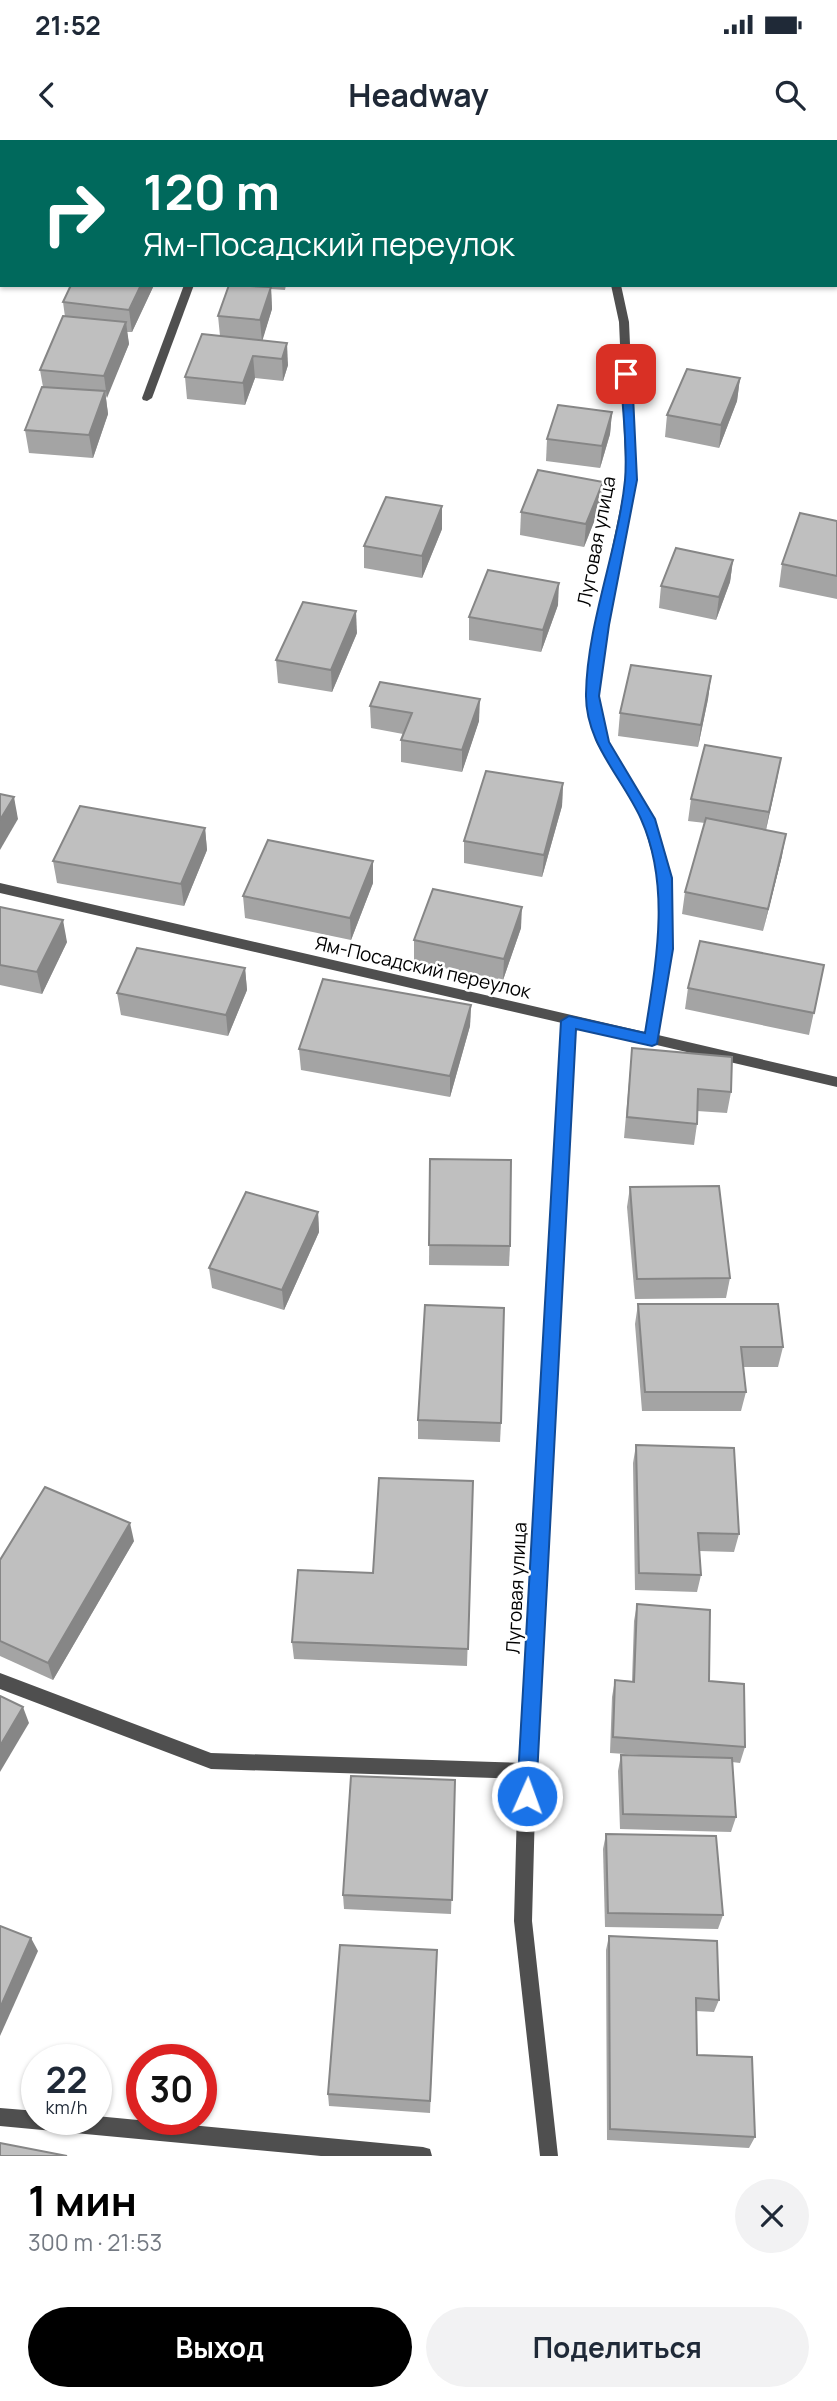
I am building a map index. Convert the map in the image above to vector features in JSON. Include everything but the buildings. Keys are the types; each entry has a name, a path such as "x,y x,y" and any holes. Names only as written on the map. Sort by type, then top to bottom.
{"street":[{"path":"147,398 188,287"},
{"name":"Луговая улица","path":"616,287 624,322 631,480 602,625 593,696 603,742 648,819 665,878 665,949 652,1040"},
{"name":"Ям-Посадский переулок","path":"0,888 837,1082"},
{"name":"Луговая улица","path":"549,2156 523,1921 527,1771 569,1021"},
{"path":"0,1681 211,1761 527,1771"},
{"path":"0,2117 423,2156"}],"route":[{"path":"527,1796 569,1021 652,1040 665,949 665,878 648,819 603,742 593,696 602,625 631,480 626,374"}]}
